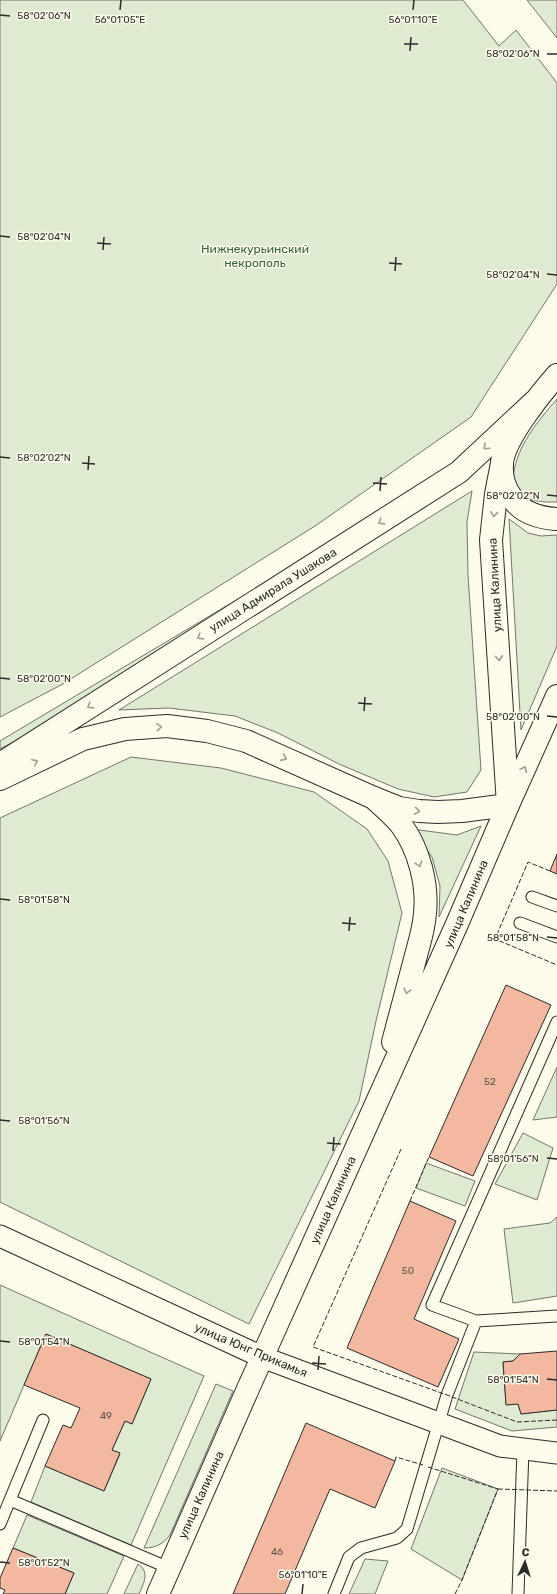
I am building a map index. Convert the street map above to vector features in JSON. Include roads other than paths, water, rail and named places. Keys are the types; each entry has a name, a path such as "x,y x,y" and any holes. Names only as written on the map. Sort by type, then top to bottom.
{"main road":[{"name":"улица Калинина","path":"508,805 491,540 496,494 502,462 508,443 535,401 557,375"},
{"name":"улица Адмирала Ушакова","path":"0,764 459,472 535,401"},
{"name":"улица Калинина","path":"502,462 504,482 507,492 516,503 527,512 547,519 557,519"},
{"name":"улица Калинина","path":"158,1594 557,696"},
{"path":"0,779 83,739 125,729 167,726 207,731 246,741 399,808 419,812 462,811 508,805"},
{"path":"374,798 402,826 412,845 421,868 425,893 425,913 421,936 374,1109"}],"street":[{"name":"улица Юнг Прикамья","path":"0,1237 262,1357 500,1446 557,1453"}],"lane":[{"path":"532,896 557,906"},
{"path":"520,923 557,937"},
{"path":"557,1022 432,1305 476,1321 557,1316"},
{"path":"334,1594 349,1557 361,1548 398,1538 407,1529 446,1395 476,1321"},
{"path":"0,1524 43,1420"},
{"path":"518,1594 523,1449"},
{"path":"10,1500 169,1568"}],"park label":[{"name":"Нижнекурьинский некрополь","path":"255,256"}]}
